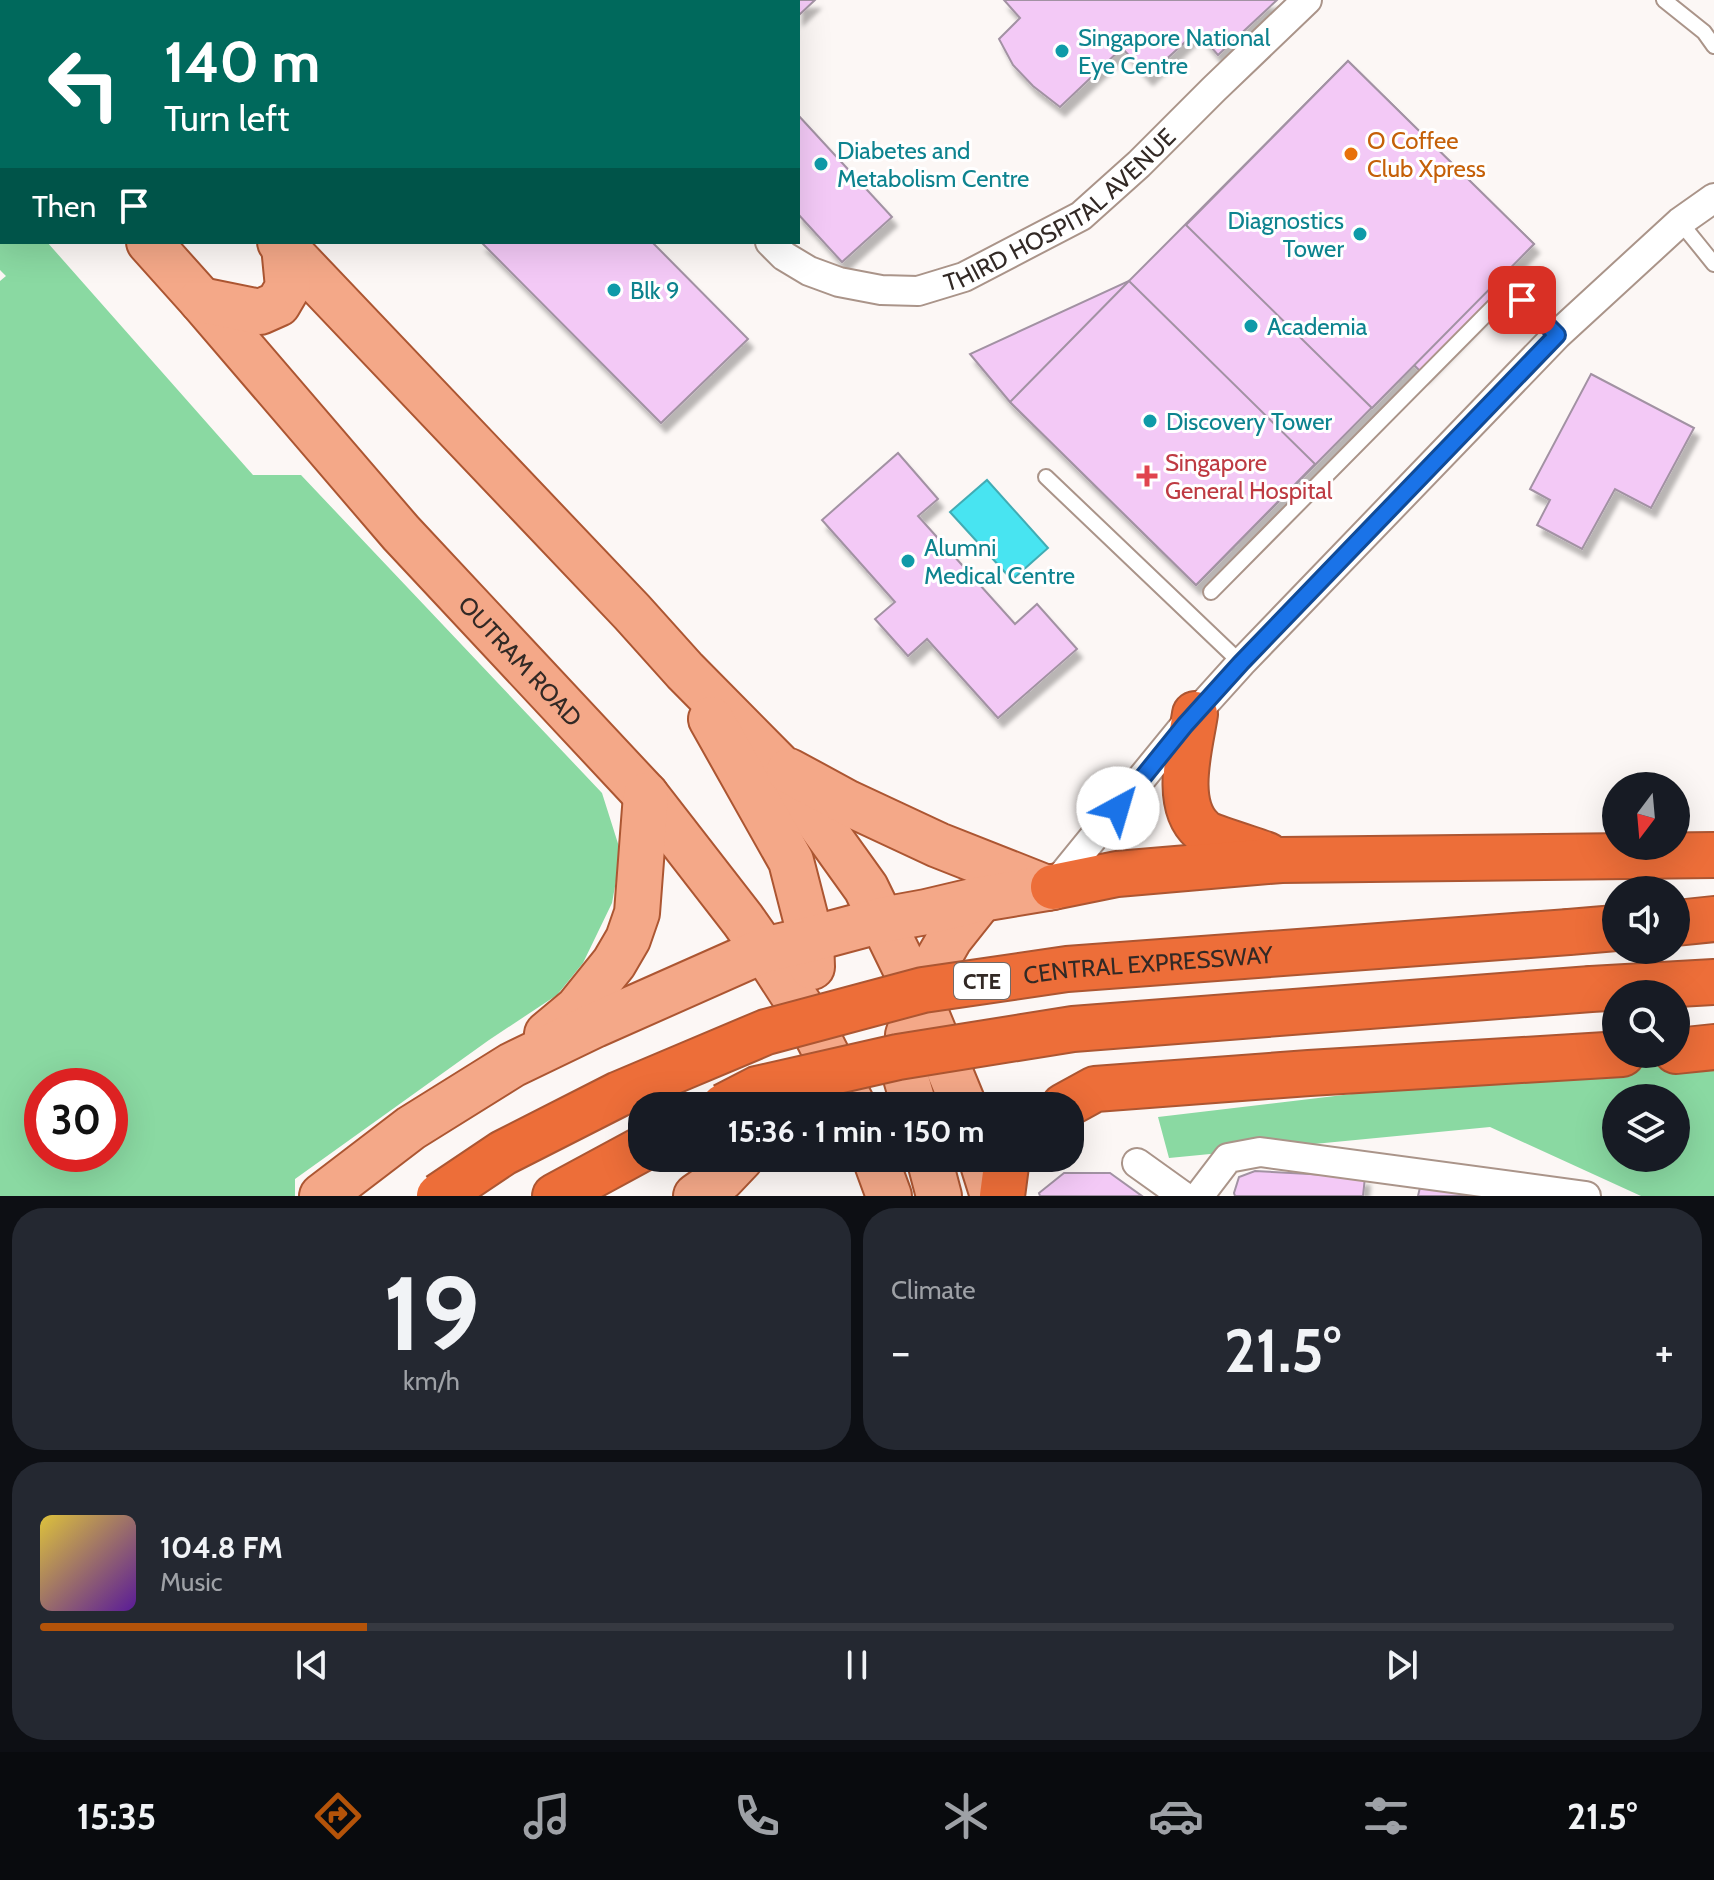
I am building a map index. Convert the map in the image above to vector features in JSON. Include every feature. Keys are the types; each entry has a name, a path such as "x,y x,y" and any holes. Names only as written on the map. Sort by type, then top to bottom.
{"highway":[{"path":"1195,714 1185,785 1190,814 1203,832 1281,860"},
{"path":"1051,888 1117,874 1281,860 1714,855"},
{"path":"1690,922 1714,919"},
{"name":"CENTRAL EXPRESSWAY","path":"439,1196 503,1153 619,1094 766,1032 923,990 1067,969 1602,929"},
{"path":"751,1092 898,1057 1073,1029 1714,982"},
{"path":"1690,1050 1714,1047"},
{"path":"1084,1095 1095,1089 1602,1055"},
{"path":"555,1196 628,1157"},
{"path":"1002,1196 1005,1172"}],"main road":[{"name":"OUTRAM ROAD","path":"151,244 401,533 646,795 764,950 808,1018 846,1092"},
{"path":"201,300 260,312 278,304 303,260 685,671 777,764 866,888 920,999 958,1092"},
{"path":"685,671 791,861 811,939 813,992 808,1018 791,1074 781,1092"},
{"path":"777,764 848,803 925,839 1051,888"},
{"path":"512,1065 577,1009 614,963 628,939 637,913 646,795"},
{"path":"322,1196 411,1128 512,1065 764,950 882,920 1051,888"},
{"path":"910,1092 906,1078 908,1035 927,978 950,938 981,899"},
{"path":"696,1196 728,1172"},
{"path":"880,1172 889,1196"},
{"path":"933,1172 939,1196"},
{"path":"985,1172 993,1196"}],"street":[{"name":"THIRD HOSPITAL AVENUE","path":"772,244 784,256 809,271 839,282 881,290 918,291 964,277 1081,216 1139,164 1307,0"},
{"path":"1051,888 1241,663 1557,335 1680,222 1714,198"},
{"path":"1199,1196 1228,1158 1260,1152 1586,1196"},
{"path":"1137,1163 1183,1196"}],"lane":[{"path":"1664,0 1704,32 1714,46"},
{"path":"1680,222 1712,256"},
{"path":"1211,592 1511,289 1557,335"},
{"path":"1046,477 1241,663"}],"green space":[{"path":"0,244 49,244 253,475 301,475 602,793 621,853 612,903 583,963 557,995 295,1179 295,1196 0,1196 0,281 6,276 0,270"},
{"path":"1714,1051 1714,1196 1641,1196 1490,1127 1169,1158 1158,1117 1602,1064 1602,1068 1690,1068 1690,1054"}],"water":[{"path":"987,480 1048,548 1012,580 950,512"}],"building":[{"path":"800,0 815,0 800,14"},
{"name":"Singapore National Eye Centre","path":"1004,0 1277,0 1218,55 1197,31 1148,76 1122,48 1060,107 1013,65 999,39 1020,18"},
{"name":"Academia","path":"1348,61 1534,244 1489,290 1498,298 1423,374 1414,365 1196,585 1010,402 970,354 1129,281"},
{"name":"Diagnostics Tower","path":"1348,61 1534,244 1372,408 1186,225"},
{"name":"Diabetes and Metabolism Centre","path":"800,117 892,217 842,262 800,216"},
{"name":"Blk 9","path":"483,244 654,244 748,339 661,423"},
{"name":"Discovery Tower","path":"1129,281 1315,464 1196,585 1010,402"},
{"path":"1591,374 1694,428 1651,508 1615,489 1582,549 1537,525 1550,500 1530,489"},
{"name":"Alumni Medical Centre","path":"898,453 938,499 918,516 1015,624 1037,604 1077,649 998,718 927,639 908,656 875,619 895,602 822,520"},
{"path":"1255,1171 1365,1177 1363,1196 1235,1196 1239,1177"},
{"path":"1064,1173 1110,1173 1142,1196 1040,1196 1039,1193"},
{"path":"1421,1183 1511,1196 1418,1196"}],"place":[{"name":"Singapore National Eye Centre","path":"1062,51"},
{"name":"O Coffee Club Xpress","path":"1351,154"},
{"name":"Diabetes and Metabolism Centre","path":"821,164"},
{"name":"Diagnostics Tower","path":"1360,234"},
{"name":"Blk 9","path":"614,290"},
{"name":"Academia","path":"1251,326"},
{"name":"Discovery Tower","path":"1150,421"},
{"name":"Singapore General Hospital","path":"1147,476"},
{"name":"Alumni Medical Centre","path":"908,561"}],"route":[{"path":"1118,808 1185,725 1241,663 1557,335 1522,300"}]}
